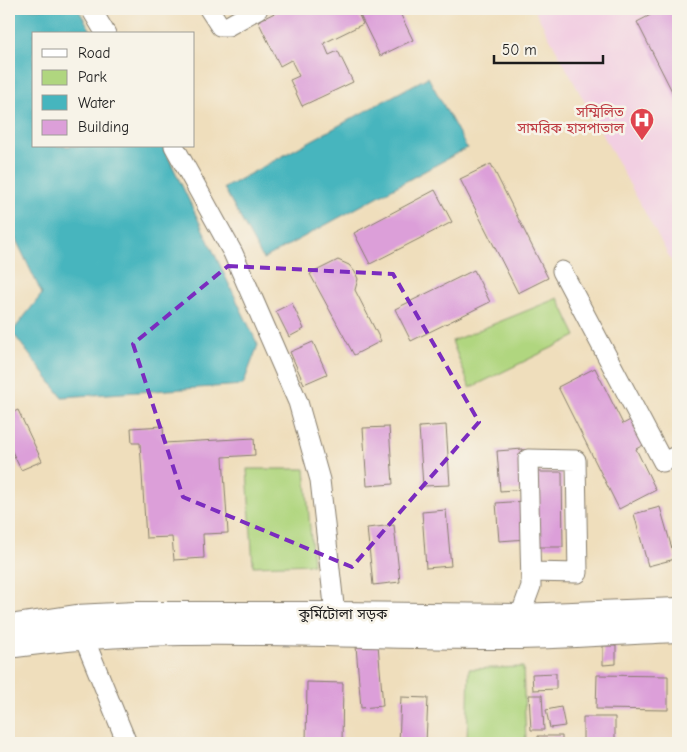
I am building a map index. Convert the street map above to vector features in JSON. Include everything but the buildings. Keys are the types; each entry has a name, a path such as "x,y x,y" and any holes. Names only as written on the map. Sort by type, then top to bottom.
{"main road":[{"name":"কুর্মিটোলা সড়ক","path":"9,646 135,614 520,616 678,610"},
{"name":"কুর্মিটোলা সড়ক","path":"9,627 80,628 131,634 324,633 520,637 678,630"}],"street":[{"path":"91,9 105,32"},
{"path":"209,9 220,26 228,26 258,9"},
{"path":"175,148 233,253 298,402 320,480 335,614"},
{"path":"562,271 663,462 678,456"},
{"path":"520,616 531,586 528,459 576,460 578,573 531,572"},
{"path":"80,628 127,743"}],"highlighted area":[{"path":"228,266 393,274 479,422 352,567 183,497 133,344"}],"shaded area":[{"name":"সম্মিলিত সামরিক হাসপাতাল","path":"534,9 678,9 678,273"}],"green space":[{"path":"558,298 576,336 470,388 452,341"},
{"path":"247,469 305,469 313,564 253,566"},
{"path":"523,667 526,743 467,743 469,669"}],"water":[{"path":"9,9 78,9 92,32 32,32 32,148 164,148 258,345 243,385 62,397 12,332 42,294 9,225"},
{"path":"428,77 467,148 263,259 224,188"}],"place":[{"name":"সম্মিলিত সামরিক হাসপাতাল","path":"642,141"}]}
